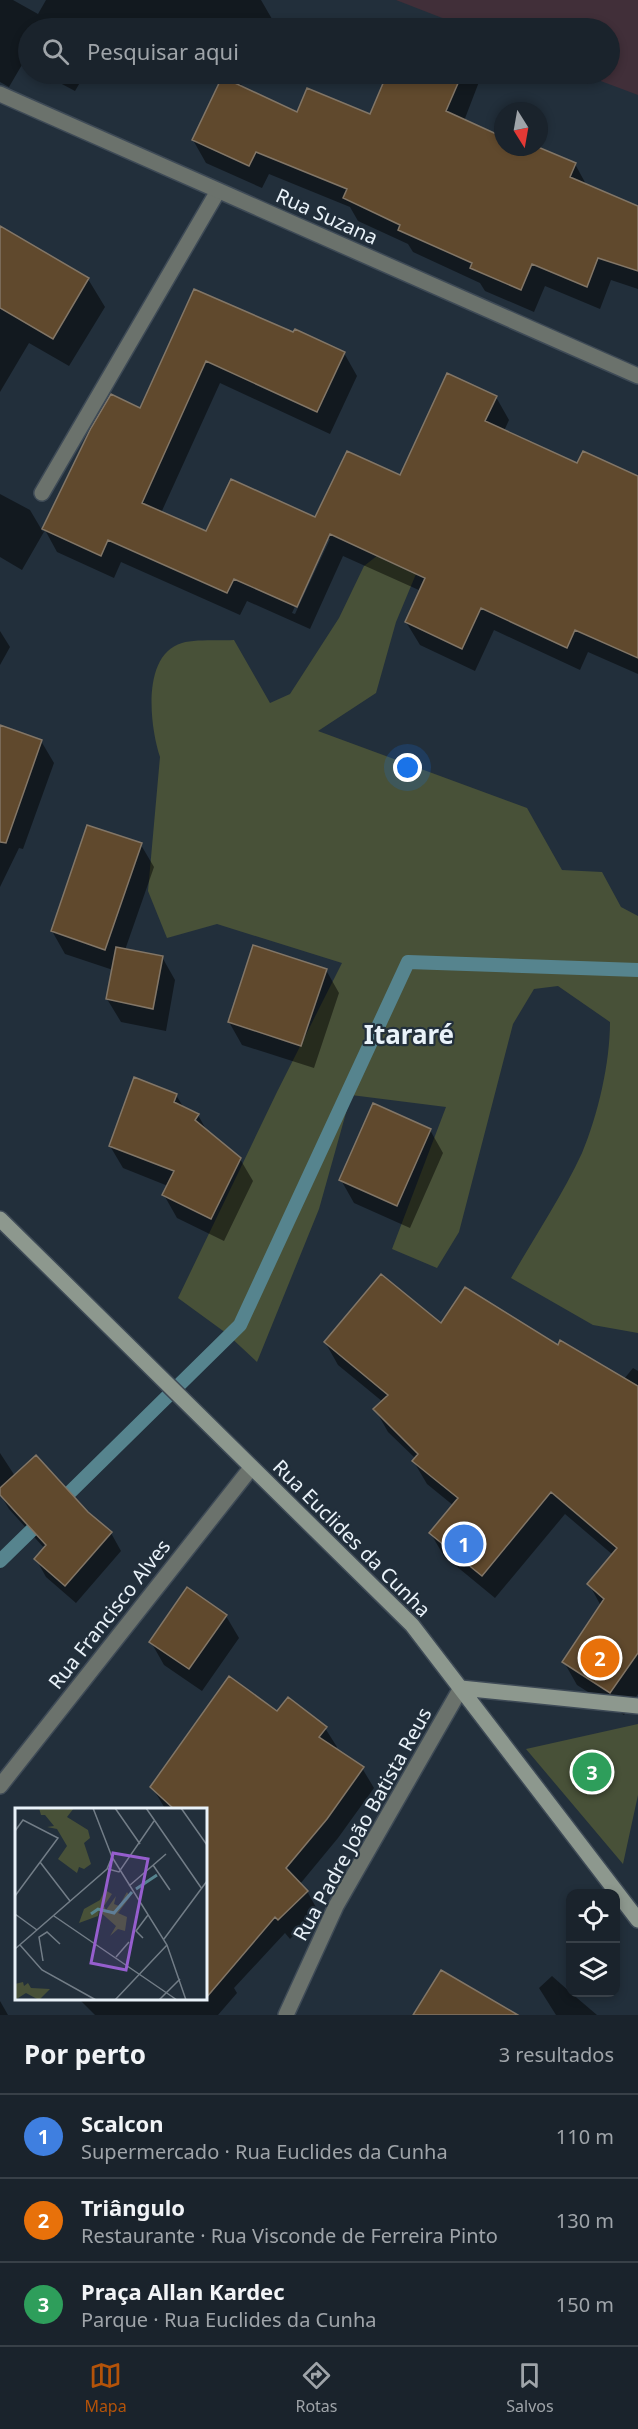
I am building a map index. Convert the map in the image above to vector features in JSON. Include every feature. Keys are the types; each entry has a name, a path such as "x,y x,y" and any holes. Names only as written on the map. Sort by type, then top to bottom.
{"main road":[{"name":"Rua Euclides da Cunha","path":"0,1219 412,1625 638,1920"},
{"path":"461,1688 638,1706"}],"street":[{"name":"Rua Suzana","path":"0,94 638,376"},
{"path":"42,493 218,191"},
{"name":"Rua Francisco Alves","path":"0,1786 251,1468"},
{"name":"Rua Padre João Batista Reus","path":"286,2015 336,1906 461,1688"}],"shaded area":[{"path":"396,0 638,0 638,95 609,84 620,84 620,18 442,18"}],"green space":[{"path":"387,548 416,574 396,622 376,693 318,731 527,808 562,870 602,872 621,907 638,916 638,1333 593,1325 511,1278 582,1153 598,1106 605,1071 610,1022 558,986 534,989 513,1024 459,1232 437,1268 392,1249 446,1107 351,1095 319,1209 257,1362 226,1333 178,1298 342,963 217,924 167,938 148,891 160,757 153,728 154,676 169,650 182,643 234,640 270,703 290,694 339,618 364,566"},
{"path":"638,1724 638,1795 623,1864 526,1749"}],"building":[{"path":"219,84 237,84 297,112 307,88 370,114 383,84 458,84 446,111 494,133 494,156 548,156 548,151 576,163 570,177 638,206 638,271 598,258 587,287 532,264 521,290 470,268 472,263 398,230 400,225 343,198 347,189 256,152 249,166 192,140"},
{"path":"0,226 89,278 53,339 0,308"},
{"path":"194,289 293,332 295,329 345,352 317,412 206,361 142,503 206,531 231,479 315,517 347,451 400,475 447,373 497,396 485,421 577,463 583,451 638,476 638,658 575,630 567,648 481,608 462,649 405,622 425,578 330,534 297,607 234,579 227,593 108,540 101,556 42,529 91,428 111,394 140,408"},
{"path":"0,725 42,740 6,843 0,842"},
{"path":"87,825 142,843 105,950 51,931"},
{"path":"253,945 327,969 301,1046 228,1022"},
{"path":"116,947 163,956 153,1009 106,999"},
{"path":"134,1077 177,1094 174,1102 199,1114 195,1120 241,1158 211,1219 162,1195 174,1171 109,1146"},
{"path":"373,1103 431,1129 397,1206 339,1180"},
{"path":"381,1274 441,1323 465,1287 558,1345 560,1340 638,1386 638,1653 610,1693 562,1662 604,1599 587,1584 617,1548 551,1492 482,1576 429,1533 458,1498 412,1461 418,1454 373,1409 388,1395 324,1342"},
{"path":"36,1455 88,1512 112,1532 65,1586 34,1559 46,1545 0,1495 0,1488"},
{"path":"187,1587 227,1615 189,1669 149,1642"},
{"path":"229,1676 277,1711 288,1697 327,1727 319,1737 364,1767 327,1819 286,1868 308,1891 278,1920 275,1917 207,1997 207,1808 173,1808 150,1787"},
{"path":"441,1970 518,2015 413,2015"}],"waterway":[{"path":"57,1505 240,1325 408,962 638,970"},
{"path":"0,1561 43,1519"}],"place":[{"name":"Scalcon","path":"464,1544"},
{"name":"Triângulo","path":"600,1658"},
{"name":"Praça Allan Kardec","path":"592,1772"}],"district":[{"name":"Itararé","path":"409,1034"}]}
